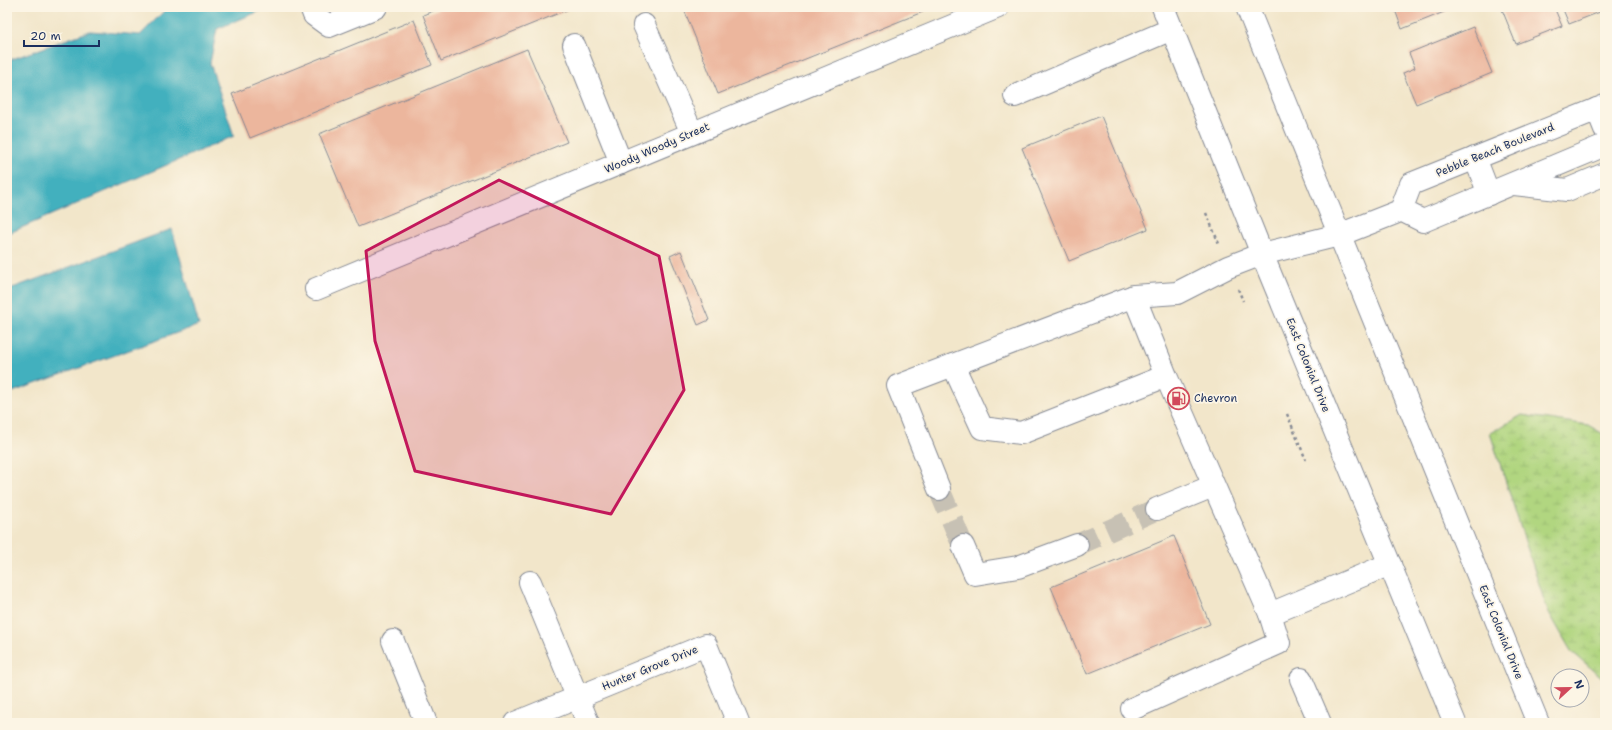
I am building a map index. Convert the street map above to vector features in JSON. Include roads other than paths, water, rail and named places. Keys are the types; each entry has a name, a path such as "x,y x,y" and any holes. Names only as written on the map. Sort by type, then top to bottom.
{"main road":[{"path":"311,7 314,15 329,26 376,7"},
{"name":"Woody Woody Street","path":"316,289 998,7"},
{"name":"East Colonial Drive","path":"1163,7 1262,254 1455,723"},
{"name":"East Colonial Drive","path":"1247,7 1538,723"},
{"path":"644,25 692,133"},
{"path":"1015,96 1172,30"},
{"path":"574,45 621,163"},
{"name":"Pebble Beach Boulevard","path":"1401,210 1411,184 1475,158 1602,115"},
{"path":"939,489 898,386 1134,296 1177,293 1228,266 1262,254 1339,235 1401,210 1423,221 1605,145"},
{"path":"1475,158 1489,194"},
{"path":"1513,184 1567,190 1604,174"},
{"path":"1132,709 1279,643 1270,614 1166,376 1134,296"},
{"path":"953,365 982,428 1021,433 1166,376"},
{"path":"1157,509 1214,486"},
{"path":"963,546 975,574 1018,567 1077,545"},
{"path":"1270,614 1390,564"},
{"path":"530,582 588,723"},
{"path":"393,642 426,723"},
{"name":"Hunter Grove Drive","path":"515,723 706,644 738,723"},
{"path":"1301,679 1320,723"}],"water":[{"path":"163,7 267,7 217,29 210,63 234,136 7,234 7,61 90,31 140,35 164,11"},
{"path":"172,229 199,325 7,394 7,290"}],"tunnel":[{"path":"939,489 963,546"},
{"path":"1077,545 1157,509"}],"place":[{"name":"Chevron","path":"1178,398"}]}
